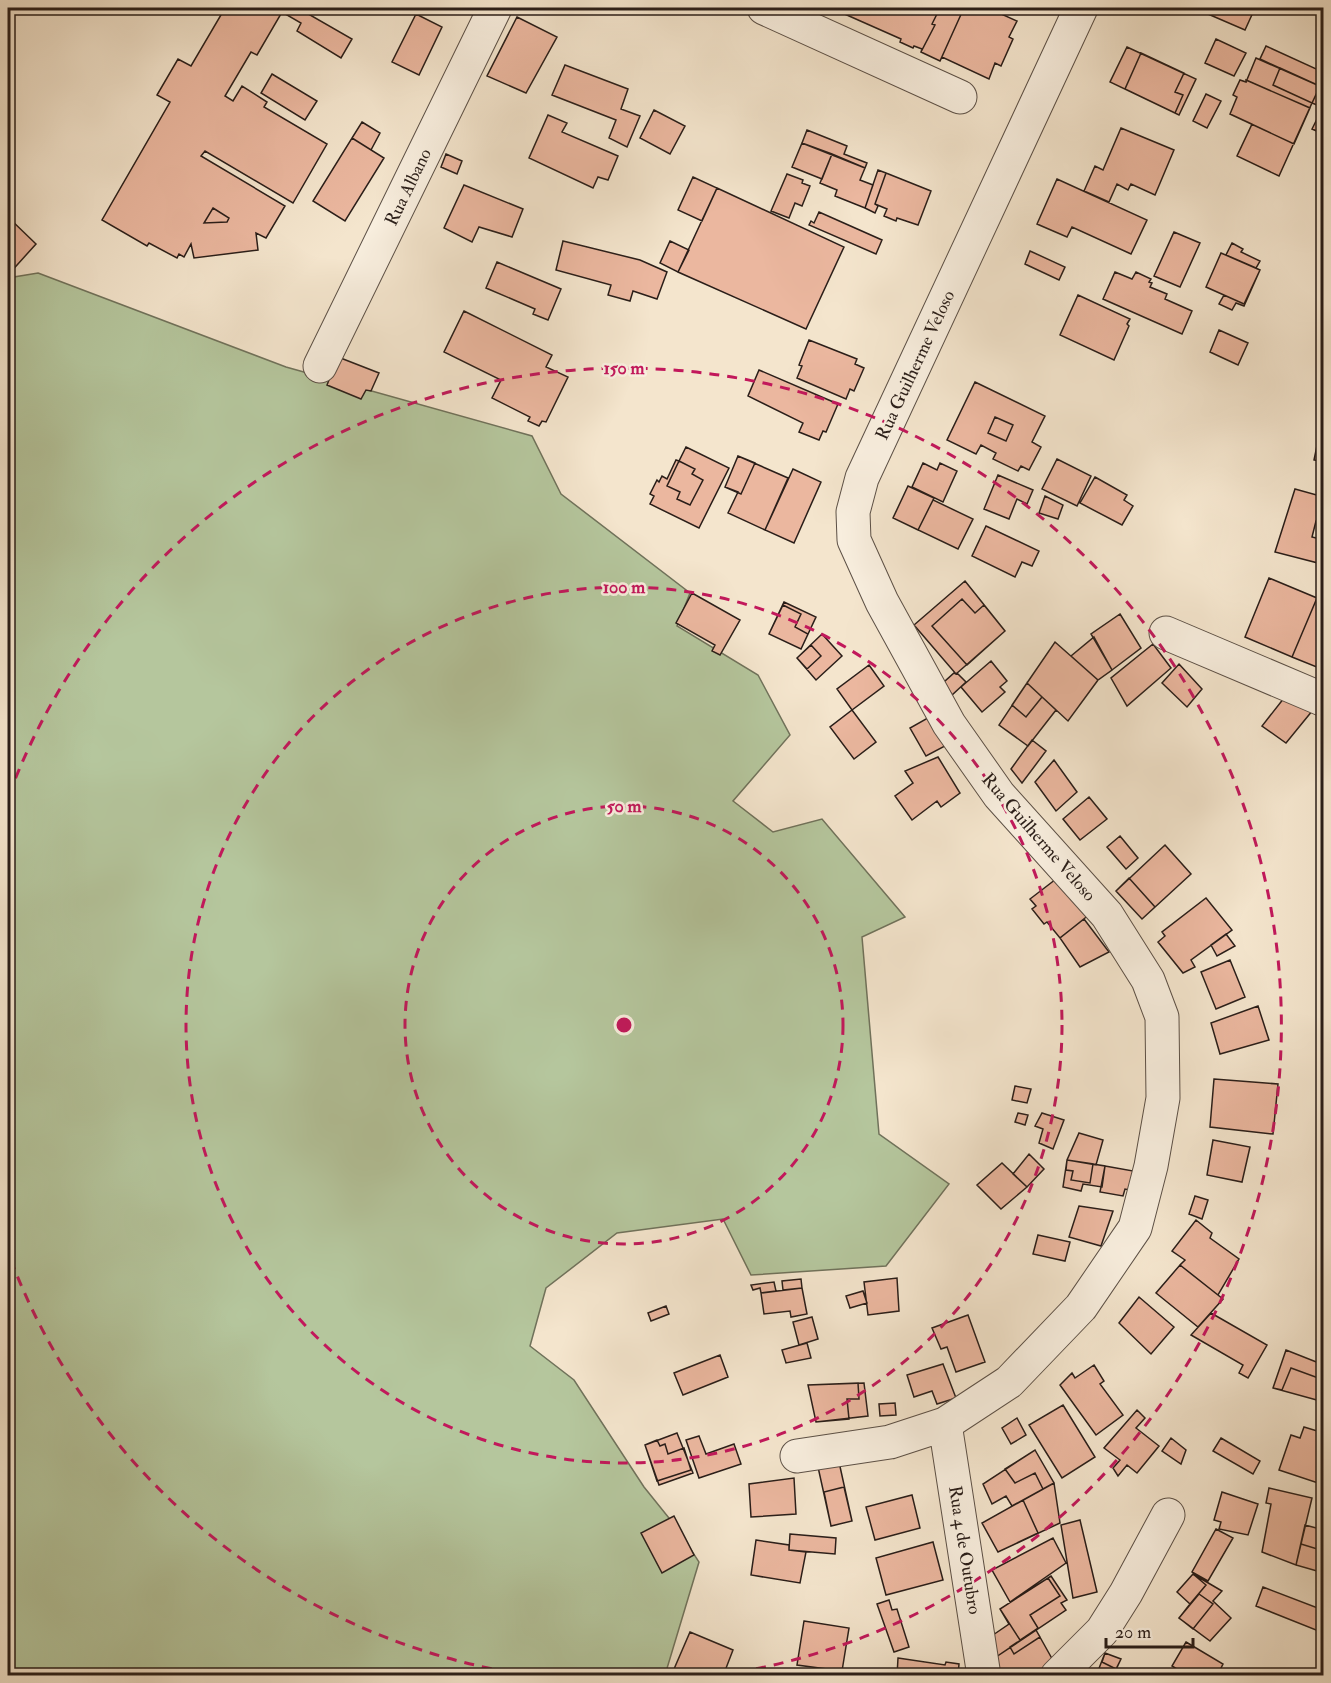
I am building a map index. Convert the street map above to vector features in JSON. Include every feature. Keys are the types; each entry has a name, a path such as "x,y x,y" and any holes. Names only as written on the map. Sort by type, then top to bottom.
{"street":[{"name":"Rua Albano","path":"320,366 495,8"},
{"path":"764,8 960,97"},
{"name":"Rua Guilherme Veloso","path":"797,1456 890,1442 945,1424 1009,1382 1081,1307 1135,1228 1151,1166 1162,1098 1162,1017 1148,980 1107,915 999,795 949,724 882,602 855,540 853,513 862,478 1081,8"},
{"path":"1166,633 1323,700"},
{"name":"Rua 4 de Outubro","path":"945,1424 984,1676"},
{"path":"1057,1676 1102,1631 1126,1593 1168,1515"}],"green space":[{"path":"38,273 286,367 532,436 561,494 690,593 677,626 758,675 790,735 733,801 773,832 822,819 905,917 862,937 879,1134 949,1184 886,1266 751,1275 723,1219 617,1233 546,1288 530,1346 574,1380 644,1487 677,1528 699,1562 665,1675 8,1676 8,278"}],"building":[{"path":"225,8 298,8 352,39 341,58 297,31 301,23 282,12 257,55 251,52 225,96 233,101 242,86 267,102 264,107 327,144 293,203 205,151 201,156 285,206 266,238 256,233 258,250 194,258 191,244 184,257 179,254 177,258 149,243 147,246 102,220 170,102 157,95 178,59 191,66"},
{"path":"831,8 988,8 1017,21 1009,37 1013,39 1001,66 995,63 989,79 942,57 940,61 921,52 922,49 914,46 913,48 900,42 901,39"},
{"path":"940,8 963,10 940,61 921,52 935,25 932,24"},
{"path":"1194,8 1255,8 1245,30"},
{"path":"416,14 442,27 419,75 392,62"},
{"path":"517,17 557,37 526,93 487,76"},
{"path":"1216,39 1246,53 1234,76 1205,63"},
{"path":"1266,46 1323,72 1317,85 1260,59"},
{"path":"1127,47 1196,79 1179,115 1110,82"},
{"path":"1141,53 1184,73 1175,92 1183,95 1175,113 1125,89"},
{"path":"1256,58 1324,88 1322,107 1312,103 1279,176 1237,156 1252,124 1230,114 1237,97 1233,95 1240,80 1246,82"},
{"path":"565,65 628,89 621,109 640,116 627,147 609,138 616,120 552,95"},
{"path":"1280,68 1320,86 1312,103 1273,85"},
{"path":"272,74 317,101 305,120 261,93"},
{"path":"1240,80 1246,82 1246,80 1310,108 1294,144 1230,114 1237,97 1233,95"},
{"path":"1206,94 1221,101 1207,128 1193,121"},
{"path":"1324,105 1324,134 1312,129"},
{"path":"654,110 685,126 670,154 640,138"},
{"path":"548,115 567,123 562,132 618,156 608,180 598,177 593,188 529,158"},
{"path":"362,122 380,133 371,150 352,138"},
{"path":"1121,128 1174,150 1155,195 1131,184 1128,190 1117,184 1109,202 1084,191 1095,166 1103,170"},
{"path":"807,130 847,146 844,154 867,163 865,168 802,143"},
{"path":"352,138 384,158 345,221 313,201"},
{"path":"802,143 832,154 822,179 792,167"},
{"path":"446,154 462,161 457,174 441,167"},
{"path":"832,154 865,168 860,180 873,185 865,208 835,196 837,190 820,183"},
{"path":"878,170 886,173 875,204 878,206 875,213 865,208"},
{"path":"886,173 931,191 918,225 884,216 887,209 875,204"},
{"path":"787,174 803,180 802,183 810,186 802,206 795,203 789,218 771,211"},
{"path":"693,177 717,188 702,221 678,210"},
{"path":"1057,179 1147,220 1131,254 1072,227 1067,237 1037,224"},
{"path":"464,185 523,209 512,237 479,227 472,242 444,228"},
{"path":"717,188 844,247 806,329 678,272"},
{"path":"213,208 229,218 227,222 204,223"},
{"path":"819,212 882,240 876,254 809,225 811,221 814,223"},
{"path":"8,217 36,244 8,275"},
{"path":"1174,232 1200,243 1180,287 1154,276"},
{"path":"563,241 640,260 667,272 657,299 633,291 630,301 608,295 611,285 556,270"},
{"path":"670,241 689,250 678,272 660,263"},
{"path":"1232,243 1243,249 1241,252 1260,261 1256,268 1226,255"},
{"path":"1030,251 1065,267 1059,280 1025,264"},
{"path":"1221,253 1260,270 1244,304 1206,287"},
{"path":"1221,253 1260,270 1244,306 1236,303 1232,310 1219,304 1224,295 1206,287"},
{"path":"497,262 561,289 548,320 533,314 535,309 486,288"},
{"path":"1115,272 1132,279 1136,272 1151,279 1150,287 1167,294 1165,299 1192,311 1182,334 1103,299"},
{"path":"1078,295 1130,319 1114,360 1060,335"},
{"path":"464,311 552,355 546,367 568,377 546,422 542,421 539,426 528,421 530,417 492,398 501,380 444,352"},
{"path":"1219,330 1248,343 1238,365 1210,352"},
{"path":"809,340 857,359 855,364 864,368 854,391 850,389 846,399 797,378 802,366 799,365"},
{"path":"338,357 379,373 371,391 366,390 361,399 327,385"},
{"path":"759,370 838,404 826,432 823,431 819,440 799,432 803,423 748,396"},
{"path":"975,382 1045,416 1032,442 1041,447 1029,470 1021,466 1018,471 993,459 996,453 981,445 976,454 947,440"},
{"path":"995,417 1013,425 1006,441 988,433"},
{"path":"1322,422 1324,422 1324,462 1314,460"},
{"path":"686,447 729,468 699,528 650,504 654,496 650,494 657,480 659,482 662,476 667,479 676,460 679,461"},
{"path":"738,456 755,463 741,494 725,487"},
{"path":"738,456 788,478 765,530 728,513 738,492 725,487"},
{"path":"1057,459 1091,476 1077,506 1042,489"},
{"path":"679,461 695,469 692,474 703,480 690,505 677,499 680,492 667,486"},
{"path":"923,463 937,470 940,463 957,471 943,502 912,487"},
{"path":"793,469 821,482 794,543 765,530"},
{"path":"998,475 1033,490 1027,504 1017,499 1009,519 984,509"},
{"path":"1095,477 1127,495 1124,500 1133,506 1122,525 1080,503"},
{"path":"908,486 934,498 918,530 893,518"},
{"path":"908,486 973,519 958,549 893,518"},
{"path":"1295,489 1324,497 1322,522 1316,521 1312,537 1324,540 1318,563 1275,552"},
{"path":"1045,496 1063,505 1058,519 1039,513"},
{"path":"986,526 1039,551 1032,566 1022,562 1015,577 972,556"},
{"path":"1269,578 1317,598 1292,657 1245,637"},
{"path":"965,581 1005,631 956,674 914,625"},
{"path":"692,593 740,620 720,655 712,651 715,645 676,623"},
{"path":"1317,598 1324,601 1324,670 1292,657"},
{"path":"962,599 975,613 984,605 1005,631 967,665 932,626"},
{"path":"784,602 816,617 801,649 769,634"},
{"path":"783,605 801,614 795,627 808,634 801,649 769,634"},
{"path":"1120,614 1141,648 1112,670 1091,634"},
{"path":"822,634 842,656 816,680 797,658"},
{"path":"1094,637 1112,670 1098,680 1071,656"},
{"path":"1055,642 1098,680 1068,721 1027,683"},
{"path":"1153,644 1171,668 1127,706 1111,678"},
{"path":"811,645 821,656 807,669 797,658"},
{"path":"991,661 1007,681 1000,687 1005,692 982,712 961,687"},
{"path":"1179,664 1202,689 1187,707 1162,683"},
{"path":"869,665 884,686 852,710 837,689"},
{"path":"954,673 966,682 952,695 944,682"},
{"path":"1027,683 1042,697 1026,717 1012,705"},
{"path":"1027,683 1056,710 1028,746 999,725"},
{"path":"1288,693 1317,705 1286,743 1262,726"},
{"path":"852,710 876,742 854,759 830,727"},
{"path":"933,715 945,746 926,756 910,728"},
{"path":"1032,740 1046,751 1022,783 1011,769"},
{"path":"938,757 960,793 941,807 937,801 912,820 895,796 913,783 905,771"},
{"path":"1054,760 1077,792 1056,811 1035,782"},
{"path":"1089,797 1107,819 1080,840 1063,819"},
{"path":"1120,836 1138,858 1126,869 1107,847"},
{"path":"1165,845 1191,874 1142,919 1116,891"},
{"path":"1060,876 1090,914 1060,938 1032,909 1036,906 1030,899"},
{"path":"1129,878 1155,907 1142,919 1116,891"},
{"path":"1206,898 1232,930 1191,960 1195,967 1183,973 1158,942 1165,936 1162,932"},
{"path":"1084,919 1109,952 1080,967 1060,938"},
{"path":"1226,934 1235,946 1217,956 1211,945"},
{"path":"1230,960 1245,997 1216,1009 1201,972"},
{"path":"1258,1006 1269,1040 1220,1054 1211,1023"},
{"path":"1214,1079 1278,1084 1273,1134 1210,1127"},
{"path":"1015,1086 1031,1089 1027,1103 1012,1100"},
{"path":"1018,1113 1028,1115 1025,1125 1015,1122"},
{"path":"1042,1113 1064,1120 1053,1149 1039,1143 1043,1129 1035,1126"},
{"path":"1079,1133 1103,1140 1096,1165 1067,1160"},
{"path":"1213,1140 1250,1147 1242,1182 1207,1175"},
{"path":"1029,1154 1044,1169 1027,1187 1013,1174"},
{"path":"1067,1160 1093,1164 1090,1183 1071,1180 1073,1171 1066,1170"},
{"path":"1067,1160 1105,1166 1102,1187 1083,1184 1081,1191 1063,1187"},
{"path":"1002,1163 1027,1187 1001,1209 977,1185"},
{"path":"1105,1166 1139,1172 1135,1191 1125,1189 1123,1196 1100,1192"},
{"path":"1195,1196 1208,1200 1202,1219 1189,1214"},
{"path":"1079,1206 1113,1211 1101,1246 1069,1237"},
{"path":"1196,1220 1212,1233 1210,1238 1239,1259 1218,1295 1180,1265 1185,1260 1172,1251"},
{"path":"1038,1235 1070,1242 1065,1261 1033,1254"},
{"path":"1180,1265 1223,1299 1198,1327 1156,1293"},
{"path":"897,1278 899,1311 868,1315 864,1282"},
{"path":"801,1279 802,1288 783,1290 782,1281"},
{"path":"774,1282 776,1291 761,1293 760,1288 753,1290 751,1285"},
{"path":"802,1288 807,1314 791,1317 790,1311 764,1314 761,1293"},
{"path":"863,1291 867,1303 850,1308 846,1296"},
{"path":"1139,1297 1174,1327 1151,1354 1119,1323"},
{"path":"666,1306 669,1314 651,1321 648,1313"},
{"path":"1211,1313 1267,1345 1248,1378 1239,1373 1243,1365 1191,1335"},
{"path":"968,1315 985,1362 956,1372 947,1347 941,1349 932,1328"},
{"path":"812,1317 818,1339 799,1345 793,1322"},
{"path":"807,1343 811,1358 786,1363 782,1350"},
{"path":"1286,1350 1324,1365 1321,1379 1291,1368 1282,1390 1273,1388"},
{"path":"1286,1350 1324,1365 1324,1402 1273,1388"},
{"path":"720,1355 728,1377 683,1395 674,1373"},
{"path":"943,1364 956,1398 937,1404 932,1391 914,1397 907,1375"},
{"path":"1094,1365 1104,1381 1100,1384 1123,1415 1096,1435 1060,1385 1072,1373 1075,1378"},
{"path":"858,1383 859,1399 847,1399 849,1419 816,1422 808,1385"},
{"path":"864,1383 868,1416 816,1422 808,1385"},
{"path":"895,1403 896,1415 880,1416 879,1404"},
{"path":"1063,1405 1095,1457 1062,1478 1029,1425"},
{"path":"1137,1410 1145,1418 1136,1428 1159,1446 1137,1473 1127,1465 1118,1476 1113,1468 1120,1460 1104,1448"},
{"path":"1017,1418 1026,1435 1011,1444 1002,1428"},
{"path":"1304,1427 1324,1433 1324,1485 1279,1470 1291,1435 1300,1438"},
{"path":"677,1433 693,1473 659,1485 645,1445"},
{"path":"699,1436 706,1454 734,1444 741,1464 699,1478 686,1440"},
{"path":"1171,1438 1186,1450 1181,1464 1162,1451"},
{"path":"1221,1438 1260,1461 1253,1474 1213,1451"},
{"path":"657,1440 660,1446 665,1444 668,1454 684,1448 691,1470 657,1481 645,1445"},
{"path":"1035,1450 1054,1483 1043,1489 1035,1473 1015,1483 1005,1469"},
{"path":"1035,1450 1054,1483 1012,1506 1006,1496 992,1504 983,1484"},
{"path":"839,1462 852,1521 831,1526 818,1467"},
{"path":"794,1478 796,1514 751,1517 749,1484"},
{"path":"1054,1483 1060,1523 998,1552 982,1523"},
{"path":"844,1487 852,1521 831,1526 824,1492"},
{"path":"1269,1488 1312,1498 1296,1565 1262,1552 1271,1504 1266,1503"},
{"path":"1222,1492 1258,1504 1248,1535 1219,1529 1221,1522 1214,1520"},
{"path":"912,1495 920,1528 875,1540 866,1507"},
{"path":"1023,1500 1038,1533 998,1552 982,1523"},
{"path":"674,1516 694,1555 662,1573 641,1533"},
{"path":"1080,1520 1097,1592 1073,1598 1061,1525"},
{"path":"1305,1525 1324,1530 1324,1573 1296,1565"},
{"path":"1216,1529 1233,1538 1208,1581 1192,1572"},
{"path":"790,1534 836,1538 835,1554 789,1550"},
{"path":"1053,1538 1066,1563 1010,1602 992,1570"},
{"path":"756,1540 789,1545 789,1550 806,1552 800,1583 751,1575"},
{"path":"933,1542 943,1580 886,1595 876,1558"},
{"path":"1301,1544 1324,1551 1324,1573 1296,1565"},
{"path":"1193,1574 1206,1585 1190,1604 1177,1592"},
{"path":"1193,1574 1222,1591 1213,1601 1231,1618 1210,1641 1179,1618 1190,1604 1177,1592"},
{"path":"1051,1576 1067,1600 1061,1603 1066,1610 996,1657 993,1635 1009,1624 1000,1609"},
{"path":"1048,1578 1060,1596 1030,1615 1038,1628 1020,1640 1000,1609"},
{"path":"1263,1587 1323,1610 1321,1632 1256,1606"},
{"path":"1199,1594 1213,1604 1193,1629 1179,1618"},
{"path":"889,1600 892,1610 897,1609 909,1647 894,1652 877,1604"},
{"path":"804,1621 849,1628 842,1671 797,1665"},
{"path":"1036,1630 1040,1637 1014,1654 1010,1647"},
{"path":"1036,1630 1055,1664 1039,1676 999,1676 996,1657"},
{"path":"690,1632 733,1650 723,1676 671,1676"},
{"path":"1186,1642 1223,1664 1217,1676 1188,1676 1172,1666"},
{"path":"1105,1653 1121,1659 1116,1669 1102,1662"},
{"path":"1105,1653 1121,1659 1113,1676 1096,1676"},
{"path":"898,1658 945,1665 946,1662 959,1664 958,1676 897,1676"}]}
